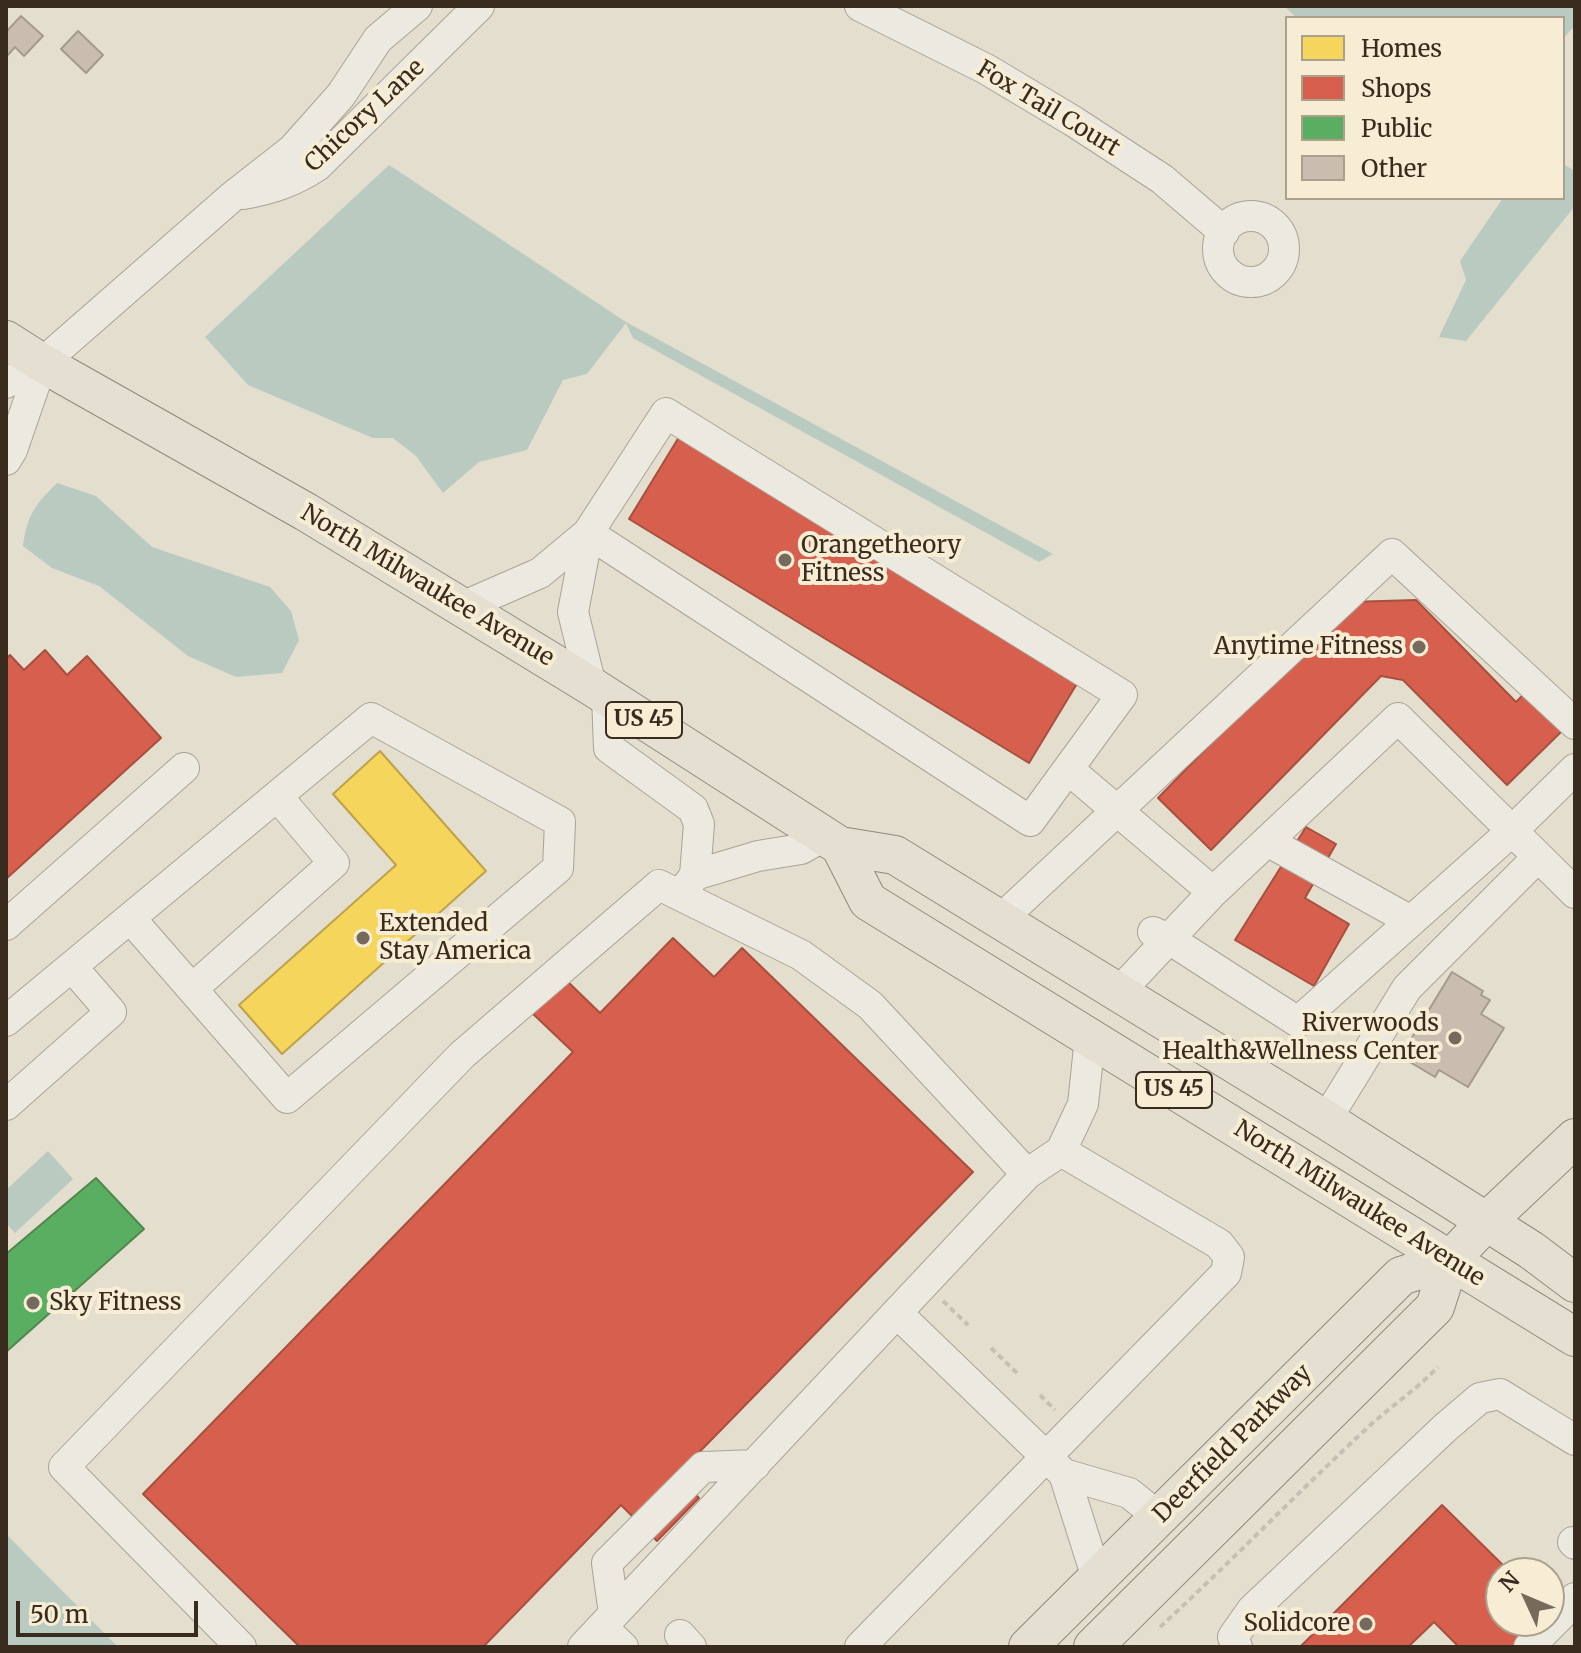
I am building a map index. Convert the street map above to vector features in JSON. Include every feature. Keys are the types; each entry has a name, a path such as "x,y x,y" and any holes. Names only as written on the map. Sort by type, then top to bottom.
{"main road":[{"name":"North Milwaukee Avenue","path":"6,340 295,505 599,691 832,841 895,855 1326,1120 1531,1250 1575,1283"},
{"name":"North Milwaukee Avenue","path":"832,841 868,901 1575,1337"},
{"name":"Deerfield Parkway","path":"1093,1647 1435,1307 1450,1260 1575,1138"},
{"name":"Deerfield Parkway","path":"1028,1647 1401,1276 1450,1260"}],"street":[{"name":"Chicory Lane","path":"6,383 42,363 233,196 293,149 341,95 378,39 417,6"},
{"name":"Chicory Lane","path":"233,196 274,188 309,172 479,6"},
{"name":"Fox Tail Court","path":"860,6 986,69 1073,121 1162,179 1224,232"},
{"path":"365,60 395,90"},
{"path":"6,460 42,363"},
{"path":"462,607 540,573 588,533 666,413 1122,695 1030,821 588,533"},
{"path":"588,533 573,612 599,691 609,748 693,809 699,824 688,885"},
{"path":"1000,920 1392,554 1575,724"},
{"path":"6,1021 72,967 130,918 371,718 560,822 558,868 287,1098 130,918"},
{"path":"1118,993 1161,936 1213,892 1398,718 1575,893"},
{"path":"6,925 184,768"},
{"path":"1068,769 1213,892"},
{"path":"1161,936 1298,1022 1512,831 1575,769"},
{"path":"192,989 334,863 277,796"},
{"path":"241,1647 64,1467 462,1055 659,885 688,885 758,856 832,841"},
{"path":"1267,841 1411,921"},
{"path":"1326,1120 1407,988 1538,857"},
{"path":"688,885 801,955 870,1005 1027,1174"},
{"path":"6,1105 111,1012 72,967"},
{"path":"605,1634 755,1465 1027,1174 1061,1151 1083,1104 1090,1038"},
{"path":"860,1647 1055,1465 1226,1273 1229,1257 1219,1244 1061,1151"},
{"path":"898,1314 1055,1465 1129,1493 1159,1517"},
{"path":"1237,1647 1233,1637 1252,1610 1453,1419 1480,1398 1500,1394 1575,1440"},
{"path":"605,1634 607,1563 703,1467 755,1465"},
{"path":"1055,1465 1097,1578"},
{"path":"1529,1647 1575,1598"}],"path":[{"path":"941,1299 968,1325"},
{"path":"991,1348 1017,1373"},
{"path":"1151,1636 1240,1554 1366,1429 1420,1386 1438,1367"}],"shaded area":[{"path":"1284,6 1575,6 1575,25 1565,37 1565,16 1295,16"},
{"path":"389,165 626,322 1053,554 1039,562 633,338 626,323 587,374 563,380 527,450 479,462 443,493 416,456 393,438 373,438 248,385 205,337"},
{"path":"1565,165 1575,171 1575,206 1466,341 1439,337 1466,280 1460,261 1502,200 1565,200"},
{"path":"57,483 96,496 152,547 270,587 291,611 299,640 282,673 236,677 188,656 99,586 52,568 23,546 33,511"},
{"path":"48,1151 73,1179 15,1233 6,1223 6,1190"},
{"path":"6,1534 118,1647 6,1647"}],"building: Homes":[{"name":"Extended Stay America","path":"380,751 486,871 282,1054 239,1005 396,865 333,794"}],"building: Shops":[{"path":"679,437 1078,682 1029,763 629,519"},
{"path":"1416,600 1516,702 1527,691 1564,729 1507,785 1403,680 1381,676 1211,850 1158,798 1349,602"},
{"path":"45,650 67,675 87,656 161,738 6,879 6,659 10,655 24,670"},
{"path":"1306,827 1336,844 1305,898 1349,924 1314,986 1235,940"},
{"path":"673,938 714,977 742,948 973,1172 676,1476 699,1498 657,1541 621,1505 483,1647 300,1647 143,1494 573,1052 531,1012 564,978 600,1013"},
{"path":"1442,1505 1495,1557 1485,1557 1485,1637 1523,1637 1513,1647 1459,1647 1434,1622 1408,1647 1300,1647"}],"building: Public":[{"name":"Sky Fitness","path":"96,1178 144,1229 6,1352 6,1254"}],"building: Other":[{"path":"21,16 43,36 24,56 15,47 6,57 6,32"},
{"path":"78,31 103,55 86,73 61,49"},
{"name":"Riverwoods Health&Wellness Center","path":"1452,972 1483,991 1481,995 1490,1000 1481,1014 1504,1028 1468,1087 1439,1070 1435,1077 1408,1061 1412,1053 1405,1049"}],"place":[{"name":"Orangetheory Fitness","path":"785,560"},
{"name":"Anytime Fitness","path":"1419,647"},
{"name":"Extended Stay America","path":"363,938"},
{"name":"Riverwoods Health&Wellness Center","path":"1455,1038"},
{"name":"Sky Fitness","path":"33,1303"},
{"name":"Solidcore","path":"1366,1624"}]}
